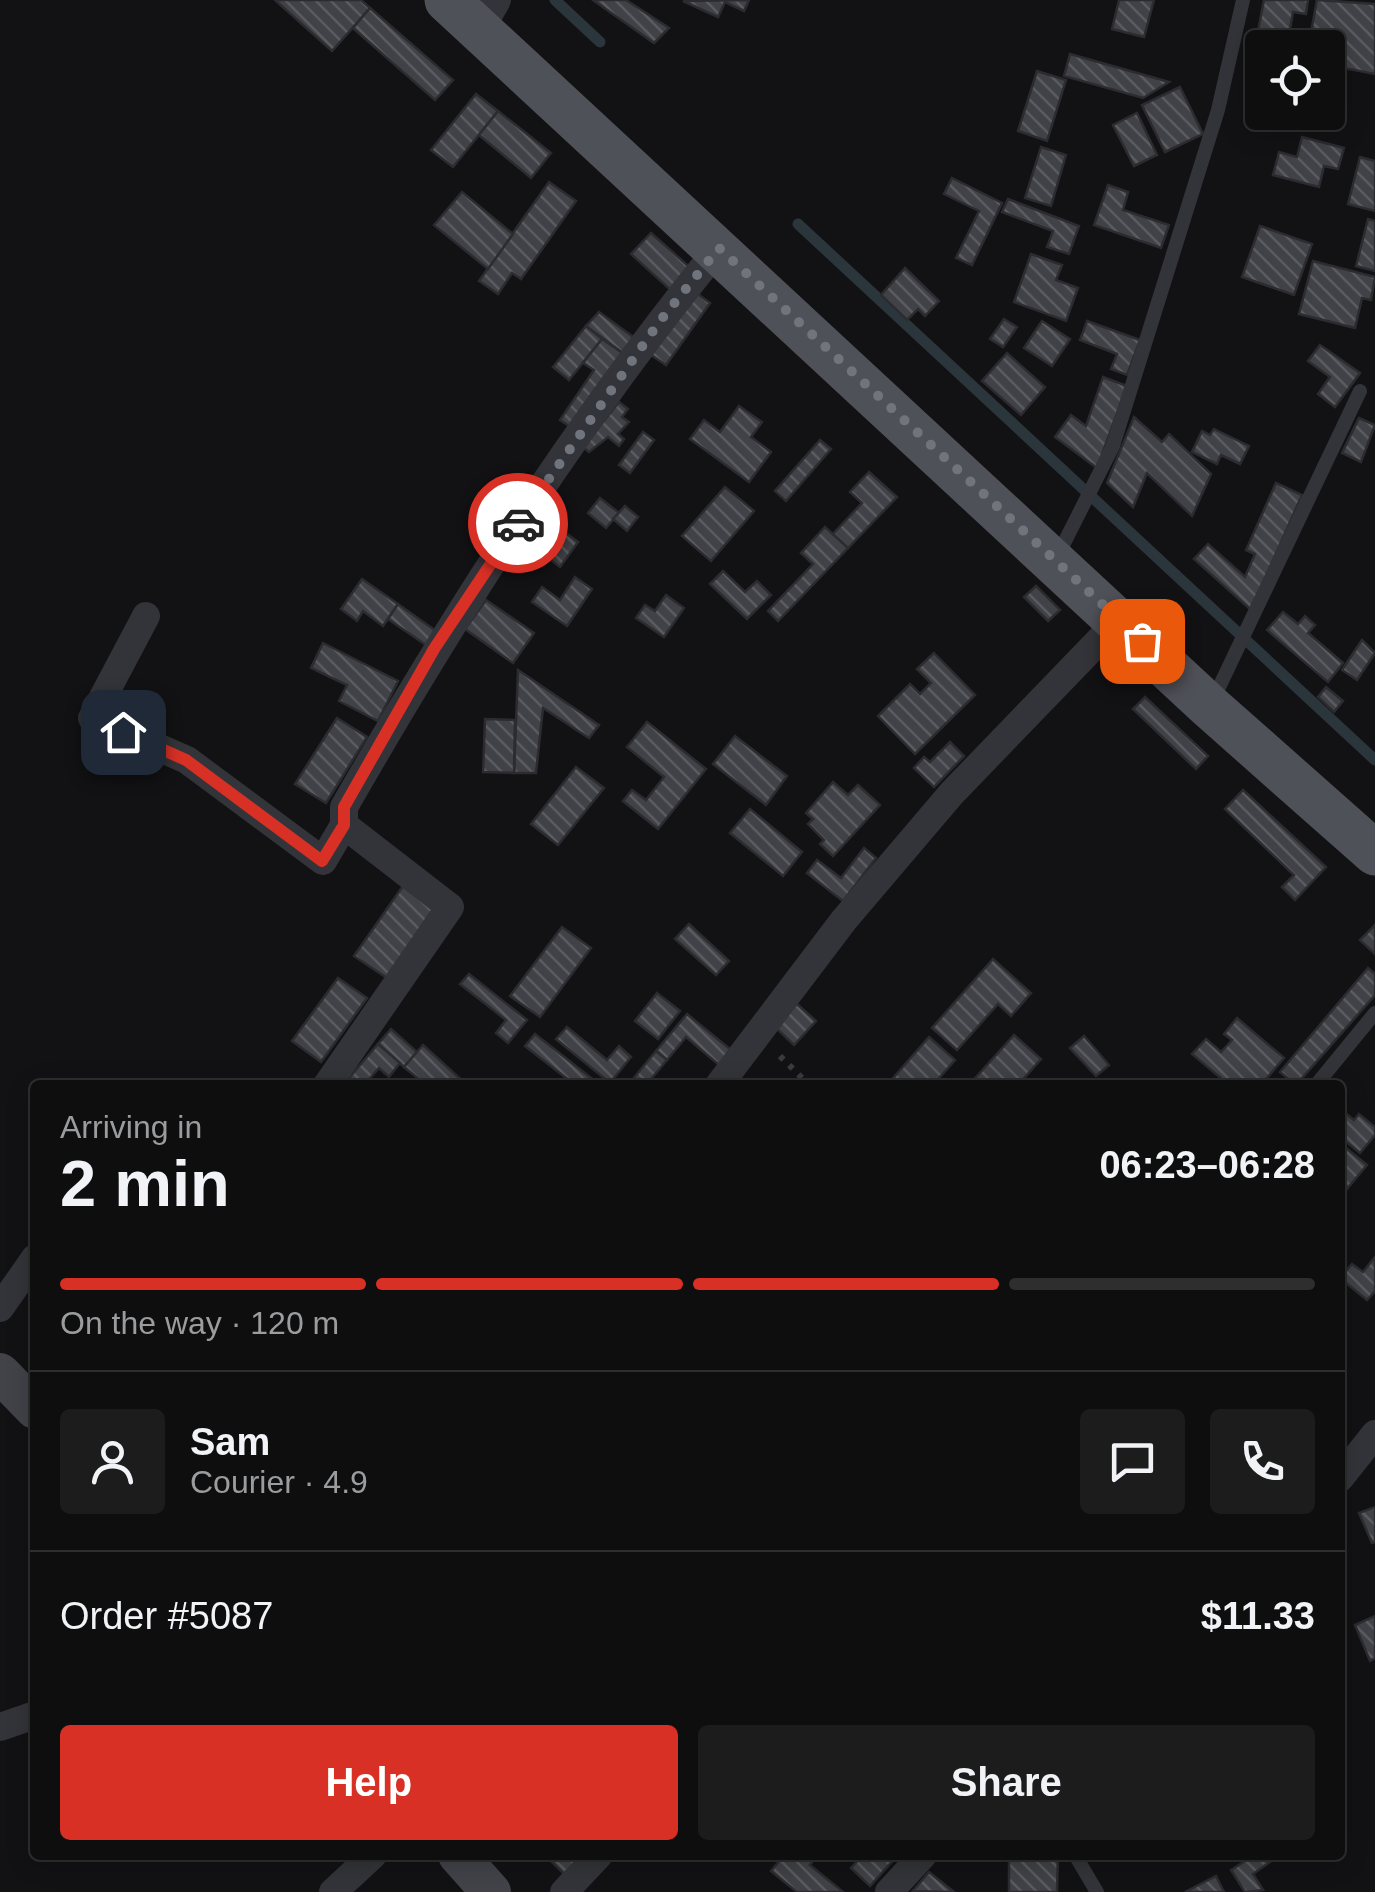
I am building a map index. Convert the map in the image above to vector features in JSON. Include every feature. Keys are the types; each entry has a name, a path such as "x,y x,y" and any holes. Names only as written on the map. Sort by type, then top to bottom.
{"main road":[{"path":"447,0 489,15 719,248 1210,706 1366,839"},
{"path":"0,1373 30,1404"},
{"path":"463,1860 492,1892"}],"street":[{"path":"146,616 92,718 186,760 322,861 344,825 344,807 434,649 614,386 719,248"},
{"path":"723,1080 844,920 952,793 1120,620"},
{"path":"329,1080 450,907 344,825"},
{"path":"0,1308 30,1265"},
{"path":"1345,1472 1375,1434"},
{"path":"0,1727 30,1717"},
{"path":"332,1892 367,1860"},
{"path":"564,1892 594,1860"},
{"path":"889,1892 918,1860"}],"lane":[{"path":"1055,562 1113,446 1218,110 1242,0"},
{"path":"1210,706 1360,390"},
{"path":"1320,1080 1375,1012"},
{"path":"1078,1860 1097,1892"}],"path":[{"path":"758,1034 804,1080"}],"building":[{"path":"275,0 361,0 370,8 332,51"},
{"path":"593,0 626,0 669,28 654,43"},
{"path":"749,0 744,11 725,2 718,17 683,1"},
{"path":"1119,0 1154,0 1144,37 1112,29"},
{"path":"1264,0 1308,0 1306,14 1293,12 1290,30 1258,30"},
{"path":"1317,0 1375,4 1375,74 1345,68 1345,30 1311,30"},
{"path":"370,8 453,80 435,100 353,28"},
{"path":"1070,54 1169,82 1143,98 1064,76"},
{"path":"1037,71 1066,80 1047,141 1018,131"},
{"path":"1180,87 1203,134 1165,152 1142,105"},
{"path":"476,94 498,111 453,167 431,150"},
{"path":"498,111 551,153 531,178 479,135"},
{"path":"1137,113 1157,155 1134,166 1113,125"},
{"path":"1302,137 1344,148 1338,169 1324,166 1319,187 1273,175 1279,152 1297,157"},
{"path":"1041,147 1066,155 1051,206 1025,198"},
{"path":"1360,157 1375,161 1375,211 1348,204"},
{"path":"952,178 1002,203 972,265 956,258 979,211 944,194"},
{"path":"549,182 576,201 521,279 512,273 498,294 479,281"},
{"path":"1108,185 1128,192 1123,210 1169,225 1161,248 1094,225"},
{"path":"462,192 513,234 488,269 434,225"},
{"path":"1008,199 1079,226 1069,254 1047,247 1053,231 1002,212"},
{"path":"1368,219 1375,221 1375,271 1356,266"},
{"path":"1260,226 1312,244 1294,295 1242,277"},
{"path":"651,233 695,272 675,294 631,254"},
{"path":"1031,254 1062,265 1056,280 1078,288 1066,321 1014,302"},
{"path":"1313,261 1375,277 1371,300 1362,298 1355,328 1299,314"},
{"path":"905,268 939,301 925,316 918,309 907,320 881,295"},
{"path":"695,292 710,303 666,365 651,355"},
{"path":"599,312 636,339 624,354 586,326"},
{"path":"1004,319 1017,327 1003,347 990,339"},
{"path":"1042,321 1070,339 1052,366 1024,348"},
{"path":"1087,321 1140,340 1127,375 1111,369 1117,354 1080,340"},
{"path":"586,326 602,339 569,380 553,367"},
{"path":"602,339 624,354 572,428 560,420 594,370 583,363"},
{"path":"1320,345 1360,373 1335,407 1318,394 1330,377 1308,361"},
{"path":"1007,353 1045,387 1021,415 982,381"},
{"path":"1103,377 1127,386 1097,468 1055,437 1071,415 1086,426"},
{"path":"619,402 628,409 622,417 629,422 618,434 624,439 619,446 608,437 589,452 583,447"},
{"path":"739,406 762,422 751,437 771,452 749,482 690,439 704,420 720,432"},
{"path":"1134,417 1162,442 1169,434 1211,474 1192,516 1147,473 1133,507 1107,483"},
{"path":"1359,418 1375,425 1361,462 1342,453"},
{"path":"1214,429 1249,446 1240,464 1221,455 1217,464 1192,452 1202,431 1210,435"},
{"path":"643,432 654,440 630,473 619,465"},
{"path":"820,440 831,449 786,501 775,491"},
{"path":"869,472 897,497 848,548 833,534 862,503 850,492"},
{"path":"1276,483 1302,495 1251,610 1194,559 1208,544 1245,577 1255,554 1246,550"},
{"path":"725,487 754,511 711,561 682,536"},
{"path":"600,498 619,513 606,528 588,513"},
{"path":"625,506 638,517 627,531 613,519"},
{"path":"545,517 578,542 560,567 526,541"},
{"path":"825,527 848,548 778,621 768,611 813,564 801,553"},
{"path":"723,571 745,592 757,581 771,595 747,619 710,584"},
{"path":"575,577 592,589 567,626 532,602 542,587 560,600"},
{"path":"362,579 398,604 383,626 363,611 357,621 341,609"},
{"path":"1036,586 1060,610 1048,621 1024,597"},
{"path":"666,595 684,608 664,637 636,618 645,605 655,611"},
{"path":"486,600 534,633 513,663 465,629"},
{"path":"398,604 436,631 426,645 388,619"},
{"path":"1283,612 1298,624 1305,616 1315,625 1308,633 1343,663 1328,682 1267,630"},
{"path":"1362,640 1375,653 1357,680 1342,670"},
{"path":"323,643 398,681 378,721 339,701 347,685 311,668"},
{"path":"934,653 975,695 915,754 878,716 910,684 920,694 931,683 917,669"},
{"path":"518,670 599,725 589,738 543,708 536,773 514,773"},
{"path":"1326,687 1343,701 1334,712 1318,697"},
{"path":"1145,697 1208,756 1196,769 1133,709"},
{"path":"337,718 367,737 326,803 295,784"},
{"path":"485,719 515,720 514,773 483,772"},
{"path":"647,722 706,769 658,829 623,801 632,790 646,800 664,777 627,747"},
{"path":"735,736 787,776 766,805 713,764"},
{"path":"950,742 964,756 934,787 914,768 924,757 930,762"},
{"path":"576,767 604,788 558,845 531,824"},
{"path":"833,782 848,795 858,785 880,805 833,856 820,844 824,840 808,824 813,819 806,813"},
{"path":"1243,790 1326,867 1295,900 1282,887 1294,875 1225,809"},
{"path":"750,809 802,852 783,876 730,833"},
{"path":"864,848 876,858 843,901 807,873 817,860 841,878"},
{"path":"403,886 436,909 387,978 354,956"},
{"path":"689,924 729,961 716,975 675,939"},
{"path":"1375,925 1375,954 1360,940"},
{"path":"562,927 591,948 540,1017 510,996"},
{"path":"993,959 1031,993 1011,1016 998,1004 957,1050 932,1028"},
{"path":"1368,968 1375,974 1375,995 1300,1080 1290,1080 1280,1072"},
{"path":"469,974 527,1020 508,1043 496,1033 506,1020 460,984"},
{"path":"338,978 367,998 321,1062 292,1041"},
{"path":"657,993 680,1011 658,1039 635,1021"},
{"path":"797,1004 816,1021 794,1045 775,1027"},
{"path":"687,1014 731,1050 719,1065 686,1037 667,1060 656,1051"},
{"path":"1237,1018 1284,1058 1269,1080 1223,1080 1192,1054 1206,1039 1221,1052 1232,1040 1224,1034"},
{"path":"567,1027 607,1060 619,1046 631,1057 612,1080 606,1080 556,1039"},
{"path":"391,1029 417,1052 404,1067 378,1044"},
{"path":"535,1034 594,1080 569,1080 525,1046"},
{"path":"1014,1035 1041,1059 1022,1080 974,1080"},
{"path":"1084,1036 1109,1065 1096,1076 1070,1048"},
{"path":"929,1037 955,1060 937,1080 891,1080"},
{"path":"378,1044 400,1063 389,1077 379,1068 368,1080 347,1080"},
{"path":"423,1045 462,1080 420,1080 404,1067"},
{"path":"656,1051 667,1060 650,1080 632,1080"},
{"path":"1345,1113 1354,1120 1359,1114 1375,1127 1375,1135 1360,1153 1345,1141"},
{"path":"1345,1147 1367,1165 1345,1187"},
{"path":"1375,1257 1375,1291 1367,1300 1345,1282 1345,1272 1352,1264 1363,1272"},
{"path":"1375,1507 1375,1542 1372,1543 1359,1513"},
{"path":"1375,1616 1375,1658 1370,1661 1355,1625"},
{"path":"550,1860 582,1860 566,1876"},
{"path":"780,1860 814,1860 810,1865 843,1892 797,1892 771,1871"},
{"path":"858,1860 893,1860 870,1886 851,1868"},
{"path":"1009,1860 1058,1860 1057,1892 1009,1892"},
{"path":"1246,1860 1270,1862 1253,1874 1263,1890 1245,1892 1231,1870"},
{"path":"929,1872 954,1892 913,1891"},
{"path":"1216,1876 1224,1892 1185,1892"}],"waterway":[{"path":"555,0 600,42"},
{"path":"798,224 1375,760"}],"way so far":[{"path":"518,523 660,321 719,248 1142,641"}],"route":[{"path":"123,732 186,760 322,861 344,825 344,807 434,649 518,523"}]}
